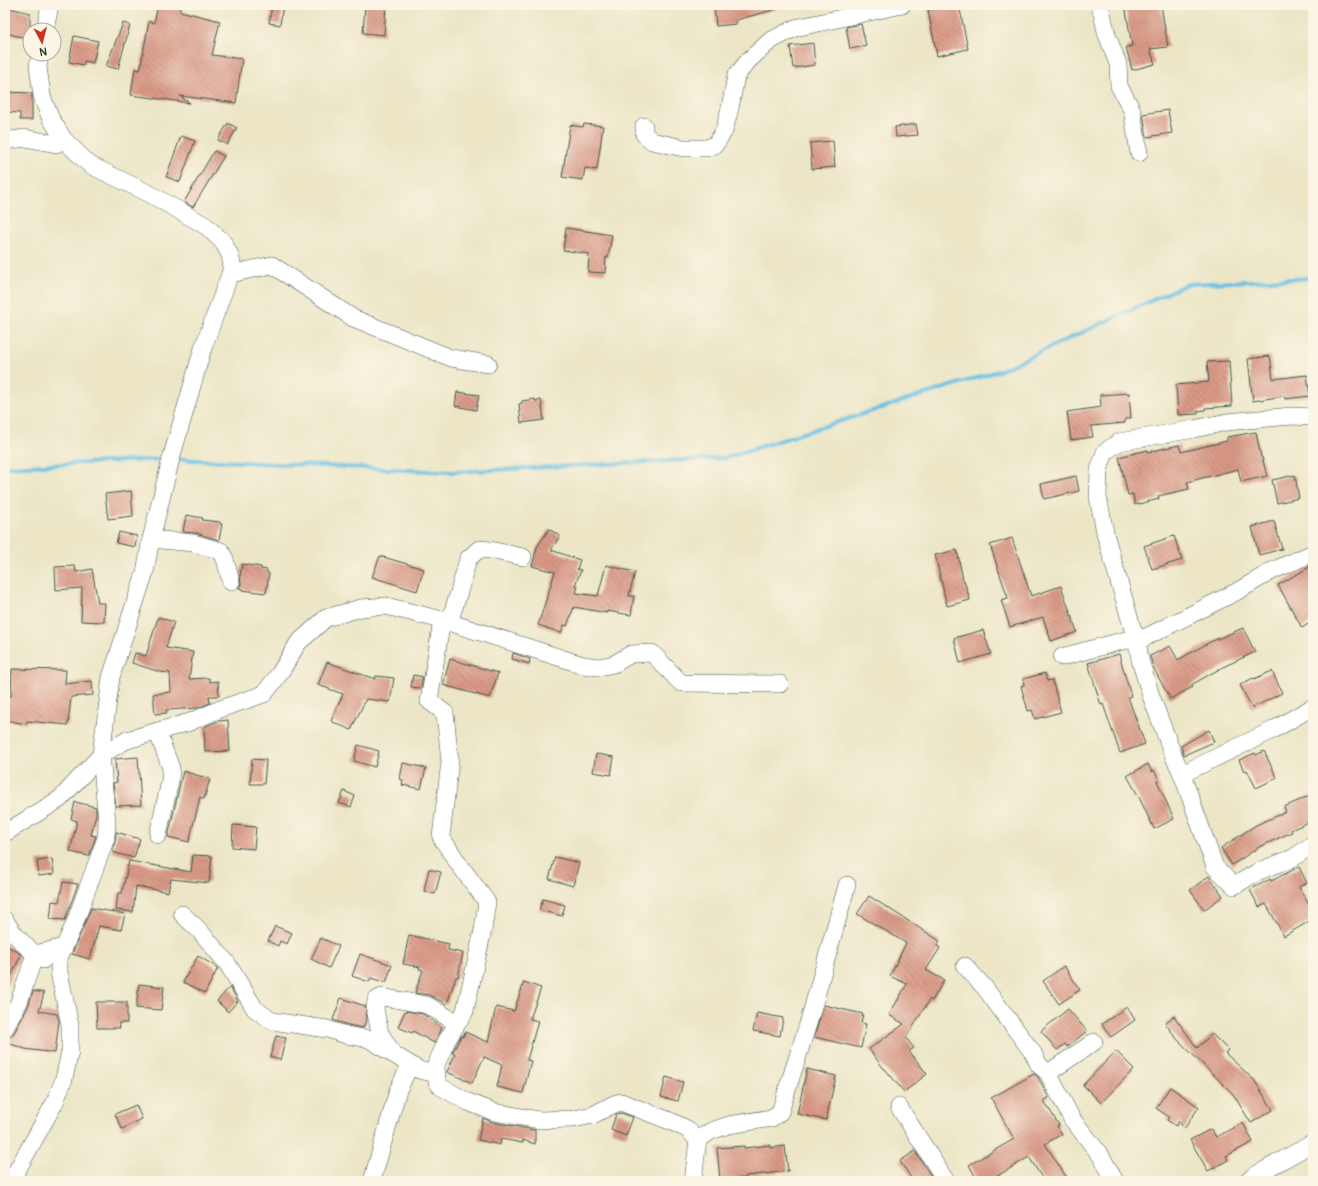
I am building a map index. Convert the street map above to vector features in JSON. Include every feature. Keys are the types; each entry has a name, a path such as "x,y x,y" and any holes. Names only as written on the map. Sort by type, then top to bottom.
{"street":[{"path":"47,22 50,5"},
{"path":"644,126 644,134 652,141 683,148 706,148 715,145 724,131 736,76 749,60 770,42 795,28 902,5"},
{"path":"1100,5 1107,35 1118,64 1119,86 1132,110 1139,153"},
{"path":"14,1179 54,1104 64,1079 70,1051 70,1025 59,972 59,958 74,925 106,838 107,823 100,755 111,677 145,572 151,539 171,459 204,348 230,274 232,263 223,242 206,226 150,194 90,164 64,140 50,117 42,96 39,62"},
{"path":"5,142 25,138 56,144 64,140"},
{"path":"230,274 272,265 353,318 451,358 488,364"},
{"path":"1313,417 1291,416 1227,422 1188,431 1119,442 1105,452 1099,470 1098,497 1106,537 1133,630 1137,638 1140,660 1151,696 1182,774 1215,867 1234,886 1259,871 1293,858 1313,844"},
{"path":"151,539 193,543 221,552 225,559 231,582"},
{"path":"523,558 490,550 479,549 468,558 459,592 446,621 429,701 445,713 450,761 441,837 458,864 487,902 483,930 465,1011 446,1040 436,1065 437,1082 442,1087 468,1102 494,1112 539,1120 574,1119 593,1115 621,1102 681,1126 687,1129 698,1140"},
{"path":"1062,657 1146,636 1236,592 1272,571 1313,553"},
{"path":"5,832 60,799 100,755 127,740 190,722 220,709 264,694 280,673 298,643 326,618 361,608 386,606 446,621 583,665 599,667 614,664 631,654 652,653 681,683 780,684"},
{"path":"1182,774 1273,730 1313,707"},
{"path":"157,732 171,768 170,782 158,835"},
{"path":"693,1181 698,1140 711,1131 729,1125 772,1118 780,1112 809,1021 847,885"},
{"path":"182,914 199,930 227,963 255,1008 272,1021 327,1029 346,1035 369,1039 419,1070 436,1074"},
{"path":"5,920 20,941 59,972"},
{"path":"35,954 64,947"},
{"path":"5,1028 12,1002 35,954"},
{"path":"965,966 985,988 1033,1053 1038,1065 1048,1073 1072,1119 1101,1156 1115,1181"},
{"path":"393,1054 380,1033 375,1009 376,1000 382,997 427,1005 457,1023"},
{"path":"1048,1073 1094,1042"},
{"path":"372,1181 398,1090 410,1064"},
{"path":"899,1107 946,1181"},
{"path":"1248,1181 1254,1176 1313,1143"}],"building":[{"path":"158,5 181,5 180,11 220,21 212,55 242,59 236,103 180,96 190,103 131,95 135,69 140,70 149,21 154,23"},
{"path":"272,5 283,5 280,25 269,23"},
{"path":"365,5 386,5 384,35 363,33"},
{"path":"714,5 776,5 777,9 736,20 736,24 716,26"},
{"path":"959,5 968,49 937,56 928,10"},
{"path":"1125,5 1161,5 1168,47 1150,49 1155,64 1132,70 1126,47 1132,46"},
{"path":"5,7 30,13 30,22 22,22 22,37 5,33"},
{"path":"123,23 130,25 118,69 106,66"},
{"path":"861,24 866,46 850,49 846,27"},
{"path":"74,36 98,41 93,63 84,61 84,65 69,62"},
{"path":"813,43 815,65 793,68 790,46"},
{"path":"5,92 32,93 32,120 20,120 20,113 5,112"},
{"path":"1168,110 1172,133 1147,137 1143,114"},
{"path":"228,123 237,128 227,145 218,140"},
{"path":"584,124 603,126 597,170 585,168 583,180 562,177 570,125 583,127"},
{"path":"916,124 918,135 896,137 895,127"},
{"path":"181,136 195,141 180,182 166,177"},
{"path":"833,141 835,167 812,169 810,143"},
{"path":"214,151 224,156 193,207 184,202"},
{"path":"566,228 612,235 608,258 606,257 605,273 588,272 589,254 563,250"},
{"path":"1270,356 1273,379 1307,375 1310,396 1285,399 1284,396 1253,401 1248,359"},
{"path":"1229,361 1232,406 1205,408 1205,410 1198,411 1198,414 1178,415 1176,385 1209,382 1207,362"},
{"path":"457,392 479,395 476,410 455,406"},
{"path":"1129,393 1131,418 1125,419 1125,423 1091,426 1093,437 1071,440 1067,412 1101,407 1100,395"},
{"path":"535,399 535,401 541,400 544,420 521,423 519,404 522,403 522,401"},
{"path":"1256,432 1261,457 1267,476 1241,482 1238,469 1187,482 1189,489 1158,496 1159,499 1135,505 1133,494 1128,495 1119,457 1179,445 1181,452 1227,441 1227,437"},
{"path":"1295,475 1299,498 1277,503 1272,480"},
{"path":"1076,476 1079,491 1044,499 1041,484"},
{"path":"131,491 133,516 108,519 105,494"},
{"path":"186,515 203,518 202,520 220,522 220,524 222,524 219,540 196,533 183,532"},
{"path":"1274,521 1282,549 1259,555 1252,527"},
{"path":"549,529 560,536 551,550 580,560 577,569 581,570 575,585 578,586 576,593 598,596 606,565 635,572 629,596 634,596 631,615 607,611 607,613 574,607 567,626 564,625 561,633 538,625 555,572 532,566 537,547"},
{"path":"119,532 137,536 135,547 116,543"},
{"path":"1174,536 1182,560 1152,569 1144,546"},
{"path":"1012,538 1031,596 1061,586 1077,632 1051,641 1043,617 1010,627 1001,600 1008,598 990,545"},
{"path":"957,550 963,580 970,600 947,606 935,555"},
{"path":"380,556 424,569 417,591 372,577"},
{"path":"242,564 261,567 261,569 267,570 267,573 269,573 266,593 242,590 239,588 241,584 240,576"},
{"path":"1313,565 1313,621 1302,628 1278,585"},
{"path":"75,566 76,572 92,569 98,603 105,603 104,622 81,621 82,588 56,590 55,567"},
{"path":"158,617 174,622 166,648 193,652 189,679 209,678 210,682 218,681 219,696 209,696 210,703 198,708 166,710 167,713 155,714 153,694 171,692 170,673 160,672 132,663 135,653 146,656"},
{"path":"1243,628 1255,652 1223,667 1191,685 1193,687 1170,699 1153,667 1150,656 1170,646 1178,660 1210,642"},
{"path":"983,630 991,654 960,663 954,638"},
{"path":"513,653 530,659 529,664 512,659"},
{"path":"1119,654 1131,696 1128,697 1145,744 1120,753 1103,704 1101,705 1088,663"},
{"path":"450,659 498,673 490,698 443,685"},
{"path":"327,662 375,679 376,676 394,678 390,702 366,699 351,730 331,721 343,694 318,685"},
{"path":"12,669 66,670 65,684 92,681 93,695 71,697 68,725 27,721 26,724 5,720 5,695 11,696"},
{"path":"1272,671 1282,693 1252,708 1240,685 1253,678 1254,679"},
{"path":"1045,673 1047,681 1052,680 1061,712 1035,719 1032,710 1028,711 1021,686 1024,685 1023,679"},
{"path":"413,675 423,677 421,688 411,687"},
{"path":"228,720 230,751 205,752 204,727 219,721"},
{"path":"1209,730 1214,742 1184,755 1181,746"},
{"path":"358,745 379,751 375,767 354,761"},
{"path":"1264,751 1277,778 1256,788 1247,770 1244,771 1239,760"},
{"path":"596,754 614,757 611,775 593,772"},
{"path":"138,757 141,805 116,806 113,783 117,782 115,759"},
{"path":"252,759 266,760 264,784 250,784"},
{"path":"403,763 426,768 421,789 402,785 403,780 400,779"},
{"path":"1148,764 1152,772 1154,770 1159,780 1157,781 1174,819 1154,829 1127,776"},
{"path":"183,771 210,779 204,799 200,797 189,842 168,837"},
{"path":"344,791 355,796 351,807 339,803"},
{"path":"1309,796 1313,805 1313,820 1291,830 1292,832 1259,847 1232,865 1221,848 1256,825 1286,812 1284,807"},
{"path":"75,802 96,807 96,814 91,835 96,836 89,856 70,852 77,821 71,819"},
{"path":"233,825 256,827 254,849 232,847"},
{"path":"116,832 140,839 134,858 112,852"},
{"path":"193,855 212,856 209,883 171,879 168,892 136,886 133,912 116,910 118,893 122,893 129,861 191,872"},
{"path":"555,857 579,863 573,886 549,879"},
{"path":"52,859 54,874 39,876 37,861"},
{"path":"1299,867 1307,883 1299,887 1313,912 1313,919 1284,936 1266,904 1259,907 1250,890 1270,879 1271,881"},
{"path":"429,869 441,872 435,894 424,891"},
{"path":"1209,876 1223,896 1204,910 1190,890"},
{"path":"63,882 78,884 65,920 50,919 52,901 59,902"},
{"path":"869,896 940,941 937,946 940,948 926,970 944,980 932,1001 930,999 906,1038 914,1048 909,1051 927,1074 904,1092 869,1049 904,1024 889,1015 907,984 890,976 906,943 857,914"},
{"path":"543,899 565,905 562,916 539,910"},
{"path":"91,908 125,914 121,930 99,926 90,959 72,954"},
{"path":"275,926 292,933 287,944 280,941 278,946 268,941"},
{"path":"409,935 449,944 448,950 463,953 458,977 456,977 447,1004 429,995 415,993 423,970 419,969 420,967 403,964"},
{"path":"321,938 339,946 329,968 311,959"},
{"path":"5,945 21,955 5,989"},
{"path":"360,954 392,965 386,983 371,978 369,982 352,976"},
{"path":"198,956 218,968 205,993 183,982"},
{"path":"1064,966 1080,990 1059,1004 1043,981"},
{"path":"524,982 541,988 530,1019 538,1021 527,1060 531,1061 523,1093 497,1087 502,1065 484,1057 472,1083 447,1072 455,1054 452,1053 461,1036 463,1037 465,1032 488,1042 496,1007 514,1011"},
{"path":"139,984 164,987 161,1010 136,1008"},
{"path":"230,987 238,1001 228,1012 217,1001"},
{"path":"33,991 44,993 39,1011 57,1014 59,1021 55,1053 25,1049 5,1042 7,1038 14,1033 28,1007"},
{"path":"341,998 365,1006 367,1018 363,1028 333,1020"},
{"path":"96,1002 127,1002 127,1023 118,1023 120,1028 97,1028"},
{"path":"824,1005 863,1014 861,1023 866,1024 861,1048 814,1037"},
{"path":"1127,1007 1135,1020 1111,1037 1102,1024"},
{"path":"1068,1009 1087,1031 1067,1047 1065,1044 1057,1050 1041,1031"},
{"path":"405,1011 423,1014 442,1028 434,1043 413,1031 412,1033 398,1027"},
{"path":"757,1013 783,1018 780,1036 753,1031"},
{"path":"1174,1016 1197,1048 1212,1034 1228,1050 1225,1053 1254,1080 1273,1110 1251,1123 1233,1094 1177,1039 1165,1023"},
{"path":"276,1036 286,1038 280,1060 270,1057"},
{"path":"1116,1051 1134,1069 1101,1103 1083,1085"},
{"path":"807,1069 836,1076 826,1120 797,1114"},
{"path":"1034,1074 1038,1077 1049,1098 1044,1101 1059,1125 1057,1126 1062,1134 1045,1144 1069,1181 1044,1181 1029,1157 989,1181 978,1181 969,1165 1014,1139 991,1098"},
{"path":"666,1077 683,1082 678,1101 661,1097"},
{"path":"1170,1087 1199,1107 1184,1129 1179,1121 1176,1126 1167,1120 1169,1117 1156,1108"},
{"path":"136,1105 142,1119 122,1129 115,1114"},
{"path":"621,1113 633,1117 626,1136 611,1130 616,1114"},
{"path":"483,1118 492,1122 535,1130 535,1144 523,1140 523,1143 501,1139 500,1145 478,1140"},
{"path":"1243,1123 1253,1142 1226,1156 1228,1160 1208,1171 1190,1140 1211,1129 1216,1137"},
{"path":"770,1145 770,1148 785,1146 788,1171 746,1176 746,1178 720,1180 717,1148 744,1146 744,1148"},
{"path":"915,1151 934,1181 913,1181 900,1161"}],"waterway":[{"path":"175,459 451,472 725,458 1001,370 1187,284 1313,278"},
{"path":"5,467 166,459"}]}
